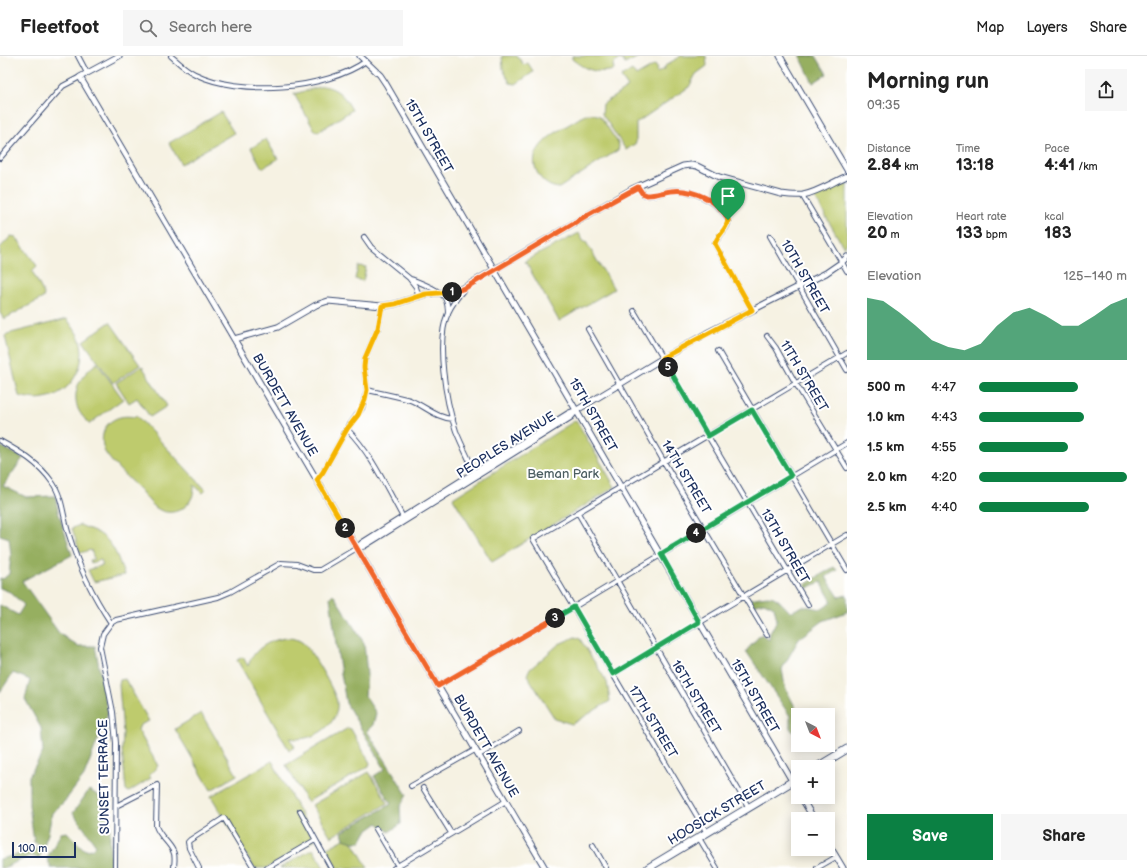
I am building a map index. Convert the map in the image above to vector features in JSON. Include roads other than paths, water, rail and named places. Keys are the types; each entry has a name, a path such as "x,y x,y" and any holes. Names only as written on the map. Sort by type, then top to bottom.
{"highway":[{"path":"829,760 847,749"},
{"name":"HOOSICK STREET","path":"648,868 791,782"}],"street":[{"path":"78,56 87,73"},
{"path":"0,158 63,86 119,56"},
{"path":"171,56 181,66 203,78 244,87 258,88 302,84 315,81 349,71 366,61"},
{"name":"15TH STREET","path":"360,56 380,75 386,84 661,554 699,622 791,773"},
{"path":"780,56 847,170"},
{"name":"BURDETT AVENUE","path":"80,77 545,868"},
{"path":"234,339 278,327 306,310 323,302 335,301 382,306 465,288 589,214 638,187 683,166 691,165 719,177 781,194 802,195 847,176"},
{"path":"638,187 642,193 647,195 671,191 694,193 705,198 727,216 728,223 718,236 715,244 752,310"},
{"path":"802,195 847,271"},
{"path":"364,236 371,247 409,278 416,286 420,297"},
{"name":"10TH STREET","path":"770,236 847,370"},
{"name":"PEOPLES AVENUE","path":"111,623 116,620 224,595 281,563 298,564 313,570 320,570 444,494 569,413 577,410 662,358 752,310 826,273 847,258"},
{"path":"409,278 440,293 445,298 448,307 448,314 442,340 442,366 456,432 475,474"},
{"path":"448,314 465,288"},
{"path":"317,480 347,429 362,408 367,390 364,367 365,358 378,328 382,306"},
{"name":"13TH STREET","path":"634,311 808,605"},
{"name":"14TH STREET","path":"588,329 664,462 767,636"},
{"name":"11TH STREET","path":"767,336 776,348 847,468"},
{"path":"718,351 847,570"},
{"path":"578,513 847,353"},
{"path":"367,390 410,401 444,419 453,419"},
{"path":"347,429 367,454 404,519"},
{"path":"0,441 25,455 43,470 57,490 68,534 78,561 104,613 111,623"},
{"path":"438,686 574,607 847,443"},
{"name":"17TH STREET","path":"578,513 533,539 706,833"},
{"name":"16TH STREET","path":"578,513 749,808"},
{"path":"613,674 847,535"},
{"name":"SUNSET TERRACE","path":"111,623 103,634 100,647 115,728 115,868"},
{"path":"479,755 519,731"},
{"path":"411,786 475,750"},
{"path":"116,806 157,785 156,826 173,851 175,856 174,868"},
{"path":"423,788 451,833"},
{"path":"376,829 397,867 506,801"},
{"path":"300,811 331,868"},
{"path":"199,868 189,848 188,842 224,818 254,868"},
{"path":"699,838 717,868"},
{"path":"267,868 315,840"},
{"path":"593,845 606,868"},
{"path":"816,868 836,857 844,866"}],"park label":[{"name":"Beman Park","path":"563,474"}]}
